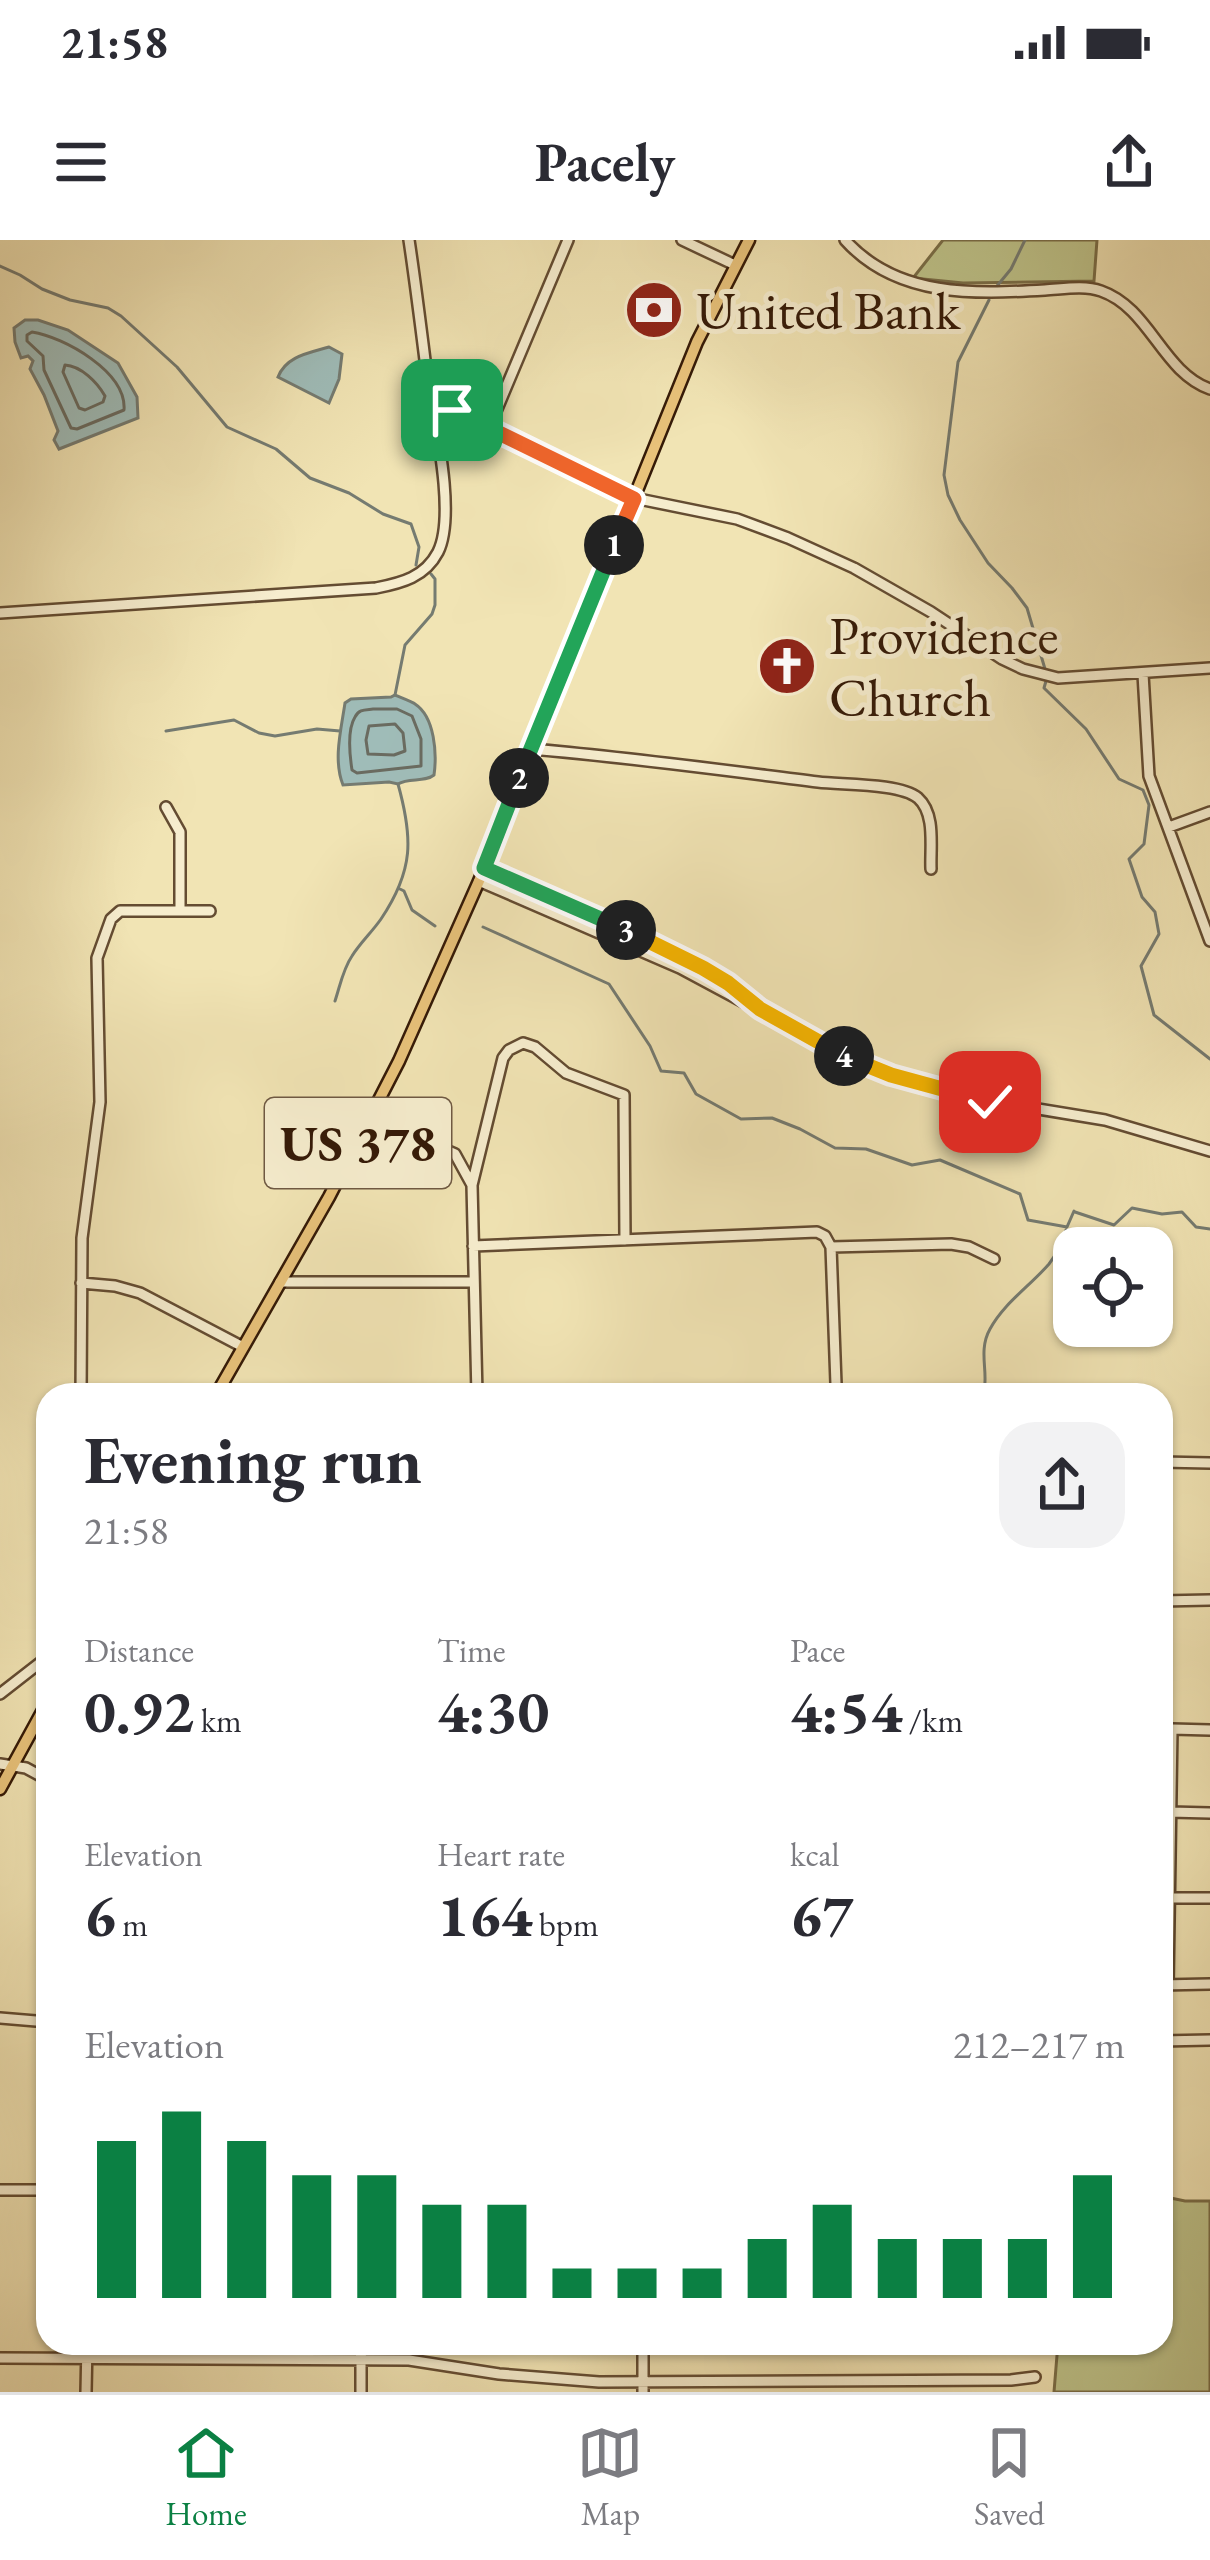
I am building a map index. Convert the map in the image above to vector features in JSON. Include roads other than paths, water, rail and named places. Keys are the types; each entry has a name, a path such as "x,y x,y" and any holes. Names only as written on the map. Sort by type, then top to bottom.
{"main road":[{"name":"US 378","path":"223,1383 372,1118 481,874 698,338 749,240"},
{"path":"0,1789 7,1765 36,1720"}],"street":[{"path":"0,613 376,588 400,584 424,570 438,551 445,518 410,240"},
{"path":"489,428 568,240"},
{"path":"682,240 735,265"},
{"path":"845,240 882,270 926,287 971,293 1103,291 1130,308 1186,376 1210,389"},
{"path":"434,413 452,410 634,499 737,519 788,538 854,568 1023,669 1058,678 1210,668"},
{"path":"1143,674 1149,776 1210,941"},
{"path":"531,749 903,790 918,798 927,812 931,869"},
{"path":"166,807 180,832 180,911"},
{"path":"1169,827 1210,812"},
{"path":"481,874 690,973 842,1055 891,1075 990,1102 1105,1120 1210,1150"},
{"path":"81,1383 85,1208 100,1102 97,958 112,919 120,911 210,911"},
{"path":"476,1383 472,1185 503,1058 512,1048 523,1043 535,1048 566,1072 624,1095 625,1240"},
{"path":"372,1118 455,1154 472,1185"},
{"path":"473,1246 817,1232 831,1247 836,1383"},
{"path":"831,1247 951,1244 994,1259"},
{"path":"280,1282 474,1282"},
{"path":"81,1283 140,1293 243,1346"},
{"path":"1173,1462 1210,1462"},
{"path":"1173,1601 1210,1600"},
{"path":"0,1694 36,1665"},
{"path":"1173,1729 1210,1730"},
{"path":"7,1765 36,1773"},
{"path":"1173,1812 1210,1813"},
{"path":"1173,1898 1210,1898"},
{"path":"1173,1985 1210,1984"},
{"path":"0,2018 36,2021"},
{"path":"1173,2041 1210,2040"},
{"path":"0,2190 36,2190"},
{"path":"361,2355 361,2392"},
{"path":"643,2355 643,2387"},
{"path":"86,2392 87,2357"},
{"path":"0,2358 409,2360 643,2387 952,2386 1034,2377"}],"water":[{"path":"25,320 68,330 118,363 137,397 138,418 59,449 54,440 58,431 30,369 33,361 28,356 21,358 15,342 14,328"},
{"path":"329,347 342,354 329,403 278,377 292,360"},
{"path":"395,695 415,704 427,718 435,747 434,775 398,784 343,785 338,755 345,703"}],"waterway":[{"path":"997,286 1025,240"},
{"path":"0,266 42,289 121,316 177,367 227,427 276,449 310,478 411,524 419,547 416,565"},
{"path":"989,300 958,362 944,475 960,520 988,563 1027,608 1045,669"},
{"path":"395,695 405,645 435,605 431,574"},
{"path":"1046,681 1044,688 1086,729 1119,779 1143,790 1149,805 1144,844 1129,859 1142,897 1155,912 1159,934 1141,966 1154,1015 1210,1059"},
{"path":"166,731 234,720 275,736 317,729 340,731"},
{"path":"335,1001 349,961 392,901 405,869 408,838 398,784"},
{"path":"400,889 412,910 435,926"},
{"path":"483,927 609,984 661,1071 684,1073 696,1094 741,1119 772,1118 835,1148 866,1149 912,1165 940,1160 1020,1194 1028,1220 1067,1227 1074,1211"},
{"path":"1075,1212 1114,1225 1132,1208 1182,1212 1196,1227 1210,1229"},
{"path":"984,1383 984,1346 990,1329 1053,1258"}],"place":[{"name":"United Bank","path":"654,310"},
{"name":"Providence Church","path":"787,666"}]}
